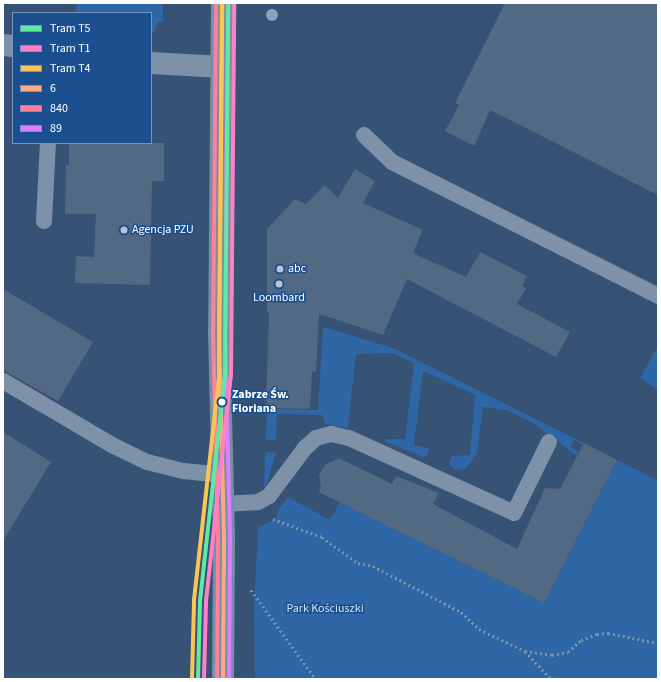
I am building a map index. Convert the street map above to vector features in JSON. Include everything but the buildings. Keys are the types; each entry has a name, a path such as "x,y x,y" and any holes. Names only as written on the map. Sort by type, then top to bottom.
{"street":[{"path":"222,3 219,332 223,504 223,679"},
{"path":"152,63 222,67"}],"lane":[{"path":"364,135 392,162 658,296"},
{"path":"44,221 48,144"},
{"path":"3,381 112,445 147,462 184,472 222,475"},
{"path":"223,504 258,502 269,496 305,448 316,438 331,434 350,438 514,513 549,442"}],"path":[{"path":"270,518 322,536 358,563 373,566 454,608 479,629 524,651 552,654 568,652 581,640 597,634 608,633 658,643"},
{"path":"251,590 316,679"},
{"path":"524,651 551,679"}],"green space":[{"path":"77,3 163,3 163,21 158,22 154,32 152,32 152,12 76,12"},
{"path":"323,327 393,348 584,443 583,445 574,440 570,447 579,452 577,456 530,421 505,410 483,407 477,454 465,469 455,470 449,464 452,456 470,455 475,395 423,371 414,445 429,448 428,454 423,457 386,442 386,439 405,439 414,363 391,353 356,354 348,428 325,424 322,415 277,414 276,440 266,440 267,409 318,410"},
{"path":"658,346 658,390 640,378"},
{"path":"265,452 276,453 266,487 264,486"},
{"name":"Park Kościuszki","path":"617,460 658,481 658,679 255,679 254,606 258,528 276,518 278,510 288,497 330,520 340,502 544,603"}],"tram line":[{"name":"T4","path":"192,679 194,600 219,376 222,3"},
{"name":"T5","path":"198,679 200,601 225,376 228,3"},
{"name":"T1","path":"204,679 206,601 231,376 234,3"}],"transit line":[{"name":"840","path":"216,3 213,332 218,541 217,679"},
{"name":"6","path":"222,3 219,332 224,541 223,679"},
{"name":"89","path":"228,3 225,332 230,541 229,679"}],"place":[{"name":"Agencja PZU","path":"124,230"},
{"name":"abc","path":"280,269"},
{"name":"Loombard","path":"279,284"},
{"name":"Zabrze Św. Floriana","path":"222,402"}]}
